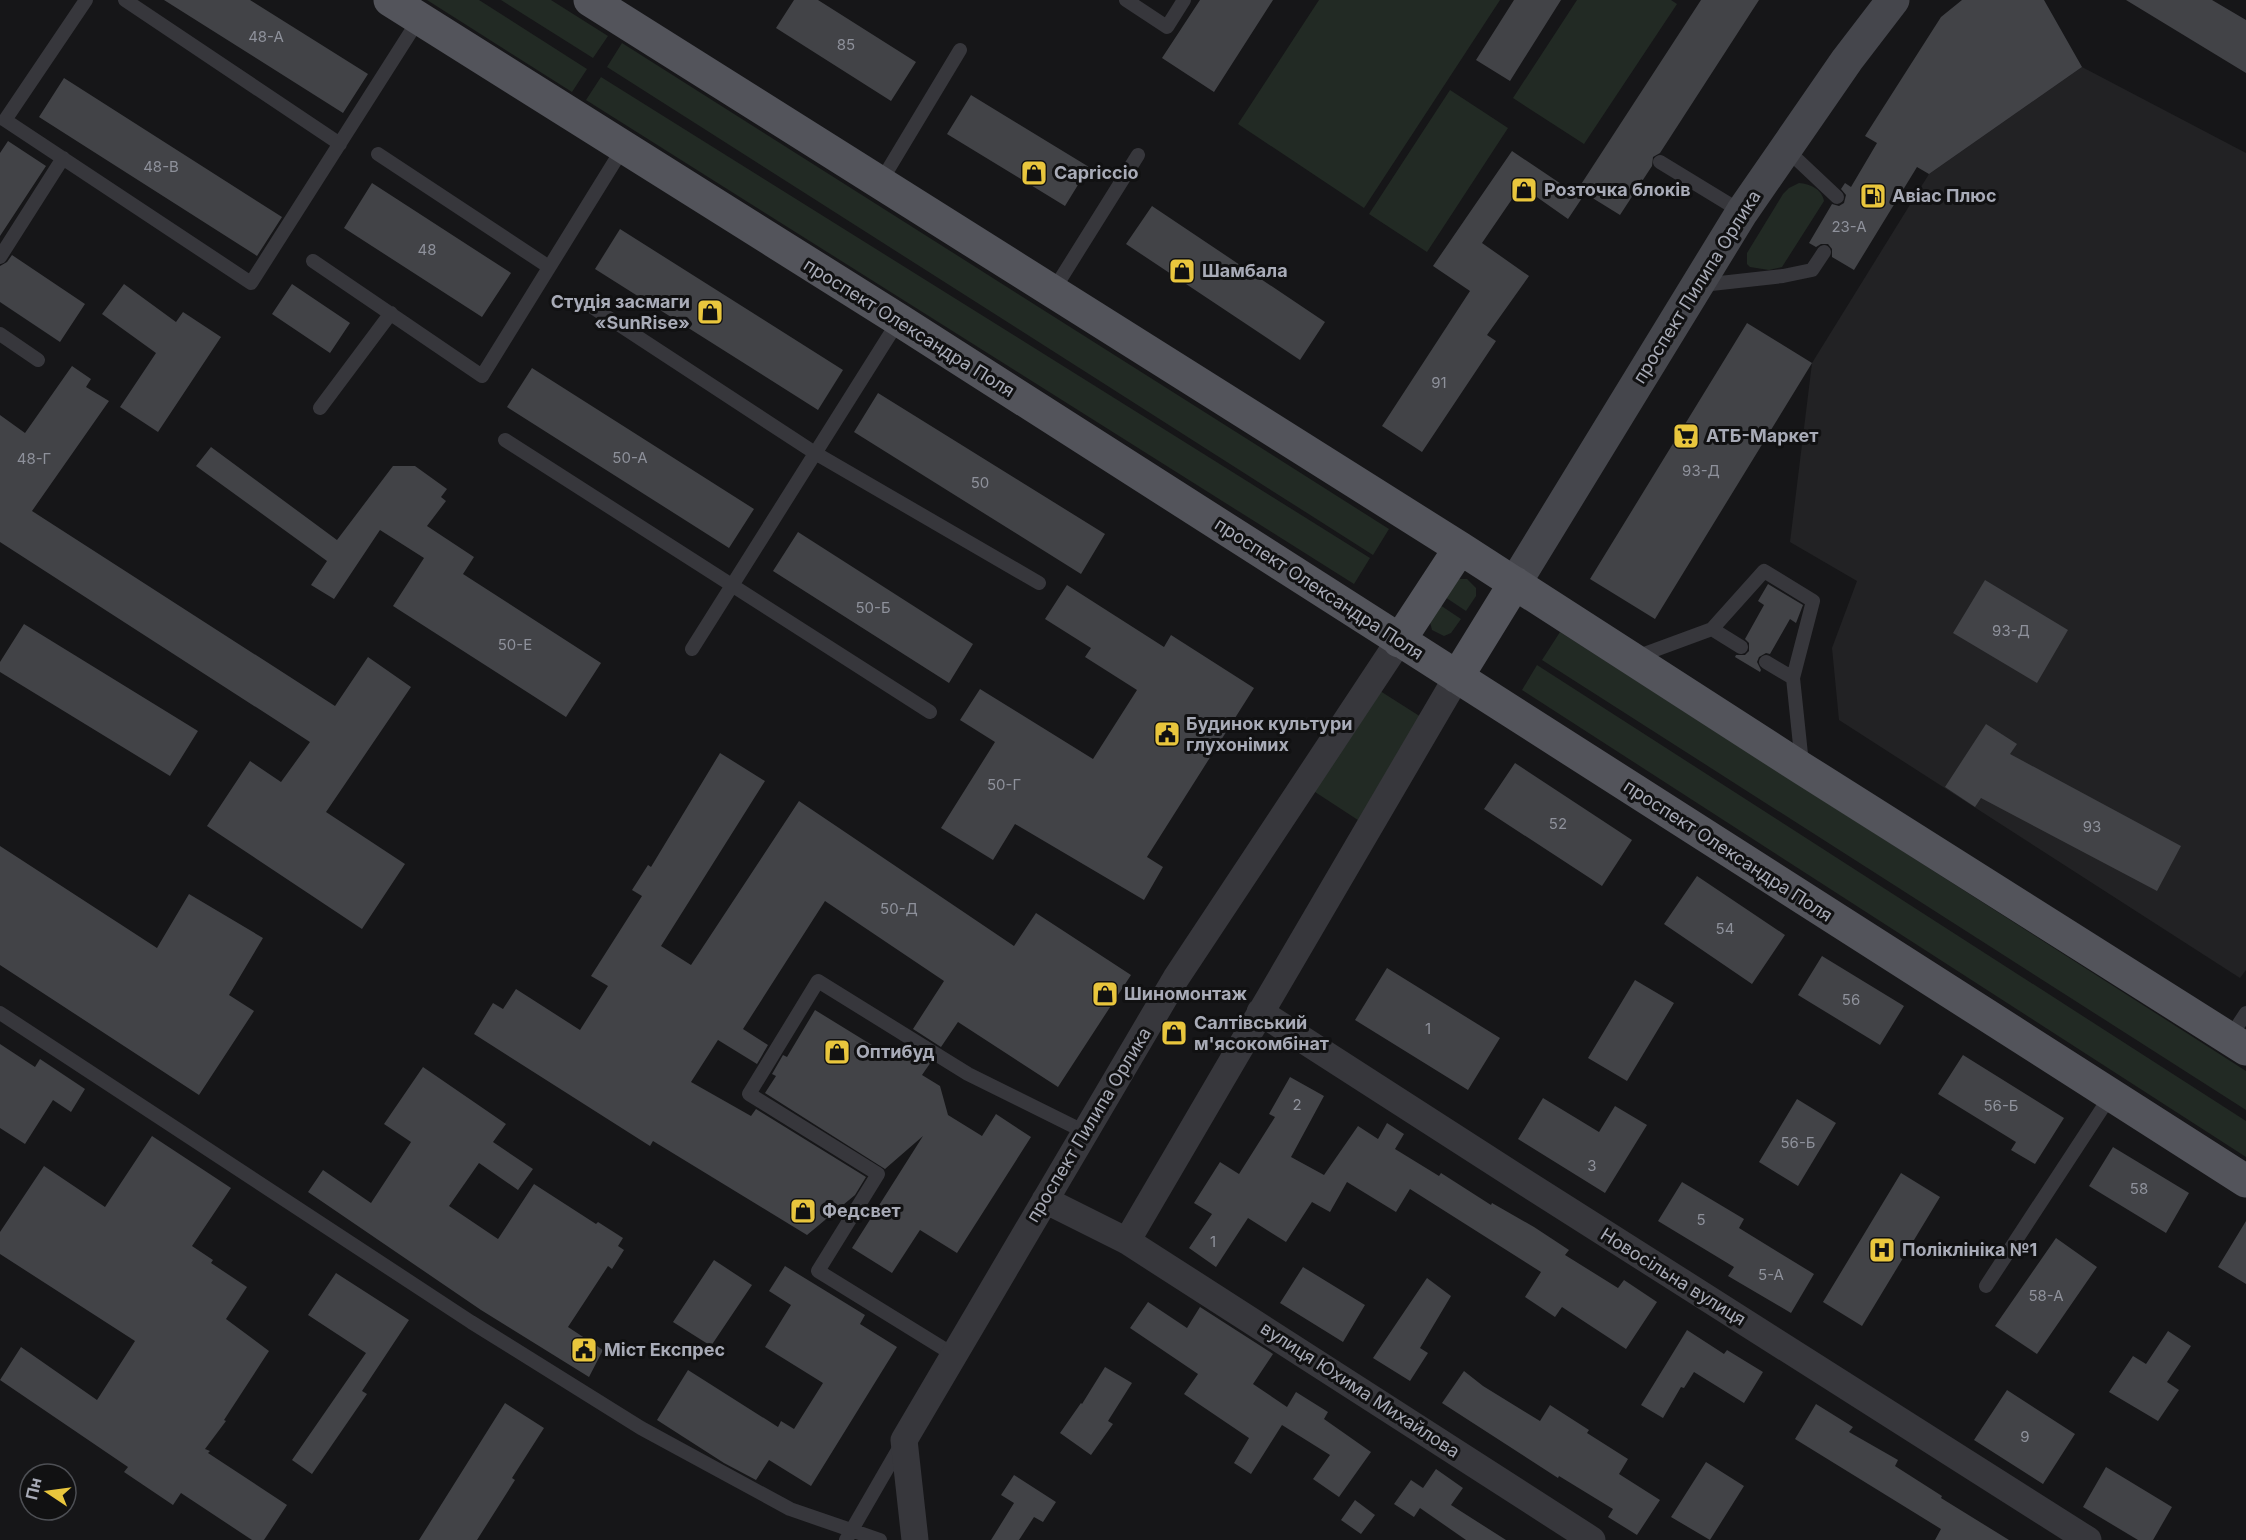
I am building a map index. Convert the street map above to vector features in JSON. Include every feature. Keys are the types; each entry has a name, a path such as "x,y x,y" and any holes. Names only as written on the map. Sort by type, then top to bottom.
{"main road":[{"name":"проспект Олександра Поля","path":"390,0 898,320 2246,1181"},
{"path":"590,0 1460,548 1803,769 2240,1034"},
{"name":"проспект Пилипа Орлика","path":"1515,583 1742,212 1847,60 1893,0"},
{"path":"1399,641 1460,548"},
{"path":"1457,677 1515,583"}],"street":[{"name":"проспект Пилипа Орлика","path":"904,1440 1176,978 1399,641"},
{"path":"1127,1241 1457,677"},
{"name":"Новосільна вулиця","path":"1260,1012 2088,1540"},
{"name":"вулиця Юхима Михайлова","path":"1045,1200 1127,1241 1592,1540"},
{"path":"904,1440 915,1540"}],"lane":[{"path":"86,0 3,124 63,158 251,284 419,19"},
{"path":"125,0 340,144"},
{"path":"1126,0 1167,27 1184,0"},
{"path":"880,183 960,50"},
{"path":"313,261 482,376 623,148"},
{"path":"1785,148 1837,197"},
{"path":"378,154 549,267"},
{"path":"1053,291 1138,155"},
{"path":"0,257 63,158"},
{"path":"1660,162 1742,212"},
{"path":"1696,286 1782,276 1812,270 1824,252"},
{"path":"589,305 815,453 1039,583"},
{"path":"320,408 391,313"},
{"path":"692,649 898,320"},
{"path":"0,334 38,360"},
{"path":"505,440 930,712"},
{"path":"1631,658 1712,629 1764,571 1813,601 1793,678 1803,769"},
{"path":"1712,629 1741,647"},
{"path":"1766,662 1793,678"},
{"path":"954,1355 818,1271 878,1174 749,1094 818,981 968,1074 1085,1132"},
{"path":"0,1013 471,1322 642,1428 790,1509 849,1535 880,1540"},
{"path":"1986,1286 2111,1095"},
{"path":"849,1535 904,1440"}],"shaded area":[{"path":"427,0 479,0 587,69 572,92"},
{"path":"501,0 551,0 608,36 593,58"},
{"path":"1319,0 1500,0 1364,208 1238,124"},
{"path":"1577,0 1671,0 1677,4 1584,144 1513,98"},
{"path":"622,43 1389,529 1373,555 607,67"},
{"path":"2082,67 2246,153 2246,970 2240,978 1839,720 1832,648 1857,581 1790,542 1812,363 1929,174"},
{"path":"601,77 1370,558 1354,584 586,100"},
{"path":"1450,90 1508,128 1427,252 1369,214"},
{"path":"1799,183 1815,188 1821,193 1824,201 1782,267 1769,270 1750,267 1747,264 1747,253 1783,194"},
{"path":"1459,579 1467,579 1476,588 1476,596 1466,611 1445,597"},
{"path":"1440,605 1461,619 1451,633 1444,636 1432,630 1430,622"},
{"path":"1560,632 2246,1071 2246,1110 1542,660"},
{"path":"1537,665 2246,1121 2246,1157 1522,690"},
{"path":"1377,689 1421,717 1361,822 1312,790"}],"building":[{"path":"164,0 250,0 368,74 343,113"},
{"path":"794,0 818,0 916,62 891,101 776,28"},
{"path":"1200,0 1273,0 1214,92 1162,58"},
{"path":"1514,0 1561,0 1510,81 1476,60"},
{"path":"1701,0 1759,0 1660,153 1653,157 1652,166 1620,215 1578,189"},
{"path":"1962,0 2044,0 2082,67 1929,174 1917,167 1854,270 1832,257 1832,249 1828,244 1816,247 1809,243 1832,204 1839,206 1844,203 1846,195 1841,189 1845,183 1851,187 1877,143 1865,136 1941,17"},
{"path":"2126,0 2212,0 2246,20 2246,73"},
{"path":"64,78 282,217 257,256 39,117"},
{"path":"971,95 1089,167 1065,206 947,134"},
{"path":"8,141 46,166 0,236 0,153"},
{"path":"1512,151 1582,198 1568,219 1521,186 1482,243 1529,276 1487,335 1496,341 1422,452 1382,426 1470,291 1433,266"},
{"path":"372,183 511,273 482,317 344,228"},
{"path":"1152,206 1325,322 1300,360 1126,244"},
{"path":"620,229 843,370 818,410 595,269"},
{"path":"12,255 85,304 60,342 0,302 0,266"},
{"path":"124,284 176,322 183,312 221,337 158,432 120,407 156,353 102,314"},
{"path":"292,284 350,323 330,353 272,314"},
{"path":"1747,323 1812,363 1655,619 1590,579"},
{"path":"72,366 91,379 86,387 109,401 32,511 335,706 368,657 411,687 326,812 405,864 362,929 207,826 250,761 281,782 310,742 0,542 0,415 25,433"},
{"path":"532,368 754,509 729,548 507,407"},
{"path":"878,393 1105,534 1081,574 854,432"},
{"path":"211,447 337,540 393,466 415,466 447,489 441,497 446,501 427,526 474,557 463,574 601,663 566,717 393,606 424,558 380,530 334,599 311,585 327,561 196,466"},
{"path":"798,532 973,644 949,683 773,571"},
{"path":"1985,580 2068,630 2037,683 1953,633"},
{"path":"1768,584 1803,605 1796,623 1790,619 1770,654 1766,653 1759,657 1757,662 1760,672 1735,657 1745,655 1749,651 1749,643 1745,639 1764,605 1758,601"},
{"path":"1067,585 1164,647 1171,635 1254,688 1147,857 1163,867 1144,900 1015,824 993,860 941,828 995,742 960,720 980,689 1093,759 1137,690 1085,657 1091,648 1045,619"},
{"path":"24,624 198,731 170,776 0,672 0,662"},
{"path":"1986,724 2017,744 2010,754 2181,846 2157,891 1981,798 1975,807 1945,787"},
{"path":"720,753 765,781 661,946 691,965 799,801 1014,946 1036,913 1131,975 1058,1087 958,1022 941,1047 913,1029 944,981 825,901 743,1029 768,1045 757,1064 718,1040 691,1082 751,1116 756,1109 866,1177 855,1195 807,1235 653,1141 650,1146 474,1034 493,1003 503,1009 516,989 580,1030 608,986 591,976 642,896 632,890 648,865 651,867"},
{"path":"1515,763 1632,840 1602,886 1484,809"},
{"path":"0,846 157,948 189,894 263,938 229,995 254,1011 199,1095 0,965"},
{"path":"1697,876 1785,935 1752,984 1664,924"},
{"path":"1822,956 1904,1006 1880,1045 1798,995"},
{"path":"1387,968 1500,1038 1468,1090 1355,1020"},
{"path":"1635,980 1674,1003 1627,1081 1588,1058"},
{"path":"815,1010 893,1058 903,1044 931,1062 922,1075 940,1086 948,1115 982,1136 996,1114 1031,1137 957,1253 920,1230 892,1273 852,1248 923,1136 885,1169 765,1093 776,1076 772,1074 783,1055 787,1057"},
{"path":"0,1044 35,1067 40,1059 85,1089 71,1112 53,1100 25,1144 0,1128"},
{"path":"1963,1055 2064,1118 2035,1164 2011,1150 2016,1142 1938,1094"},
{"path":"423,1067 506,1124 493,1142 533,1169 518,1190 479,1163 449,1206 498,1239 534,1184 596,1224 598,1222 623,1238 618,1246 624,1250 612,1269 608,1266 568,1327 603,1350 589,1377 481,1310 308,1192 323,1170 371,1203 411,1142 384,1124"},
{"path":"1290,1077 1324,1096 1291,1157 1324,1175 1358,1126 1378,1139 1387,1123 1404,1134 1395,1149 1439,1176 1441,1173 1491,1205 1492,1203 1534,1227 1569,1250 1565,1255 1618,1288 1624,1280 1657,1302 1626,1349 1562,1307 1555,1317 1525,1297 1541,1272 1410,1189 1396,1212 1347,1182 1330,1212 1312,1202 1286,1242 1248,1218 1216,1267 1189,1248 1212,1214 1194,1203 1220,1162 1239,1174 1275,1117 1269,1114"},
{"path":"1543,1098 1599,1132 1615,1106 1647,1125 1605,1193 1518,1139"},
{"path":"1797,1099 1836,1123 1798,1186 1759,1162"},
{"path":"152,1136 231,1188 192,1246 213,1260 211,1263 247,1287 226,1319 269,1351 224,1420 226,1421 205,1449 287,1505 264,1540 252,1540 181,1493 173,1505 124,1472 128,1467 0,1380 21,1347 97,1400 135,1341 0,1254 0,1232 44,1166 105,1207"},
{"path":"2113,1147 2189,1193 2166,1233 2089,1186"},
{"name":"Поліклініка №1","path":"1901,1173 1940,1197 1862,1326 1823,1302"},
{"path":"1682,1182 1744,1219 1739,1228 1814,1274 1791,1313 1728,1276 1734,1267 1658,1221"},
{"path":"2246,1221 2246,1284 2218,1267"},
{"path":"2056,1238 2097,1267 2037,1354 1995,1326"},
{"path":"714,1260 752,1285 711,1346 673,1322"},
{"path":"785,1266 865,1315 860,1324 897,1347 811,1486 769,1460 756,1480 724,1463 657,1420 688,1370 778,1427 781,1421 794,1429 823,1383 765,1347 791,1305 769,1291"},
{"path":"1303,1267 1365,1305 1343,1342 1280,1303"},
{"path":"336,1273 409,1320 362,1391 367,1394 312,1474 292,1460 366,1353 308,1315"},
{"path":"1427,1278 1451,1296 1420,1348 1428,1353 1410,1381 1373,1358"},
{"path":"1148,1302 1187,1328 1200,1307 1273,1354 1253,1384 1287,1407 1296,1392 1328,1412 1324,1419 1371,1452 1339,1497 1313,1479 1330,1455 1282,1425 1251,1474 1234,1463 1249,1438 1184,1394 1198,1374 1130,1328"},
{"path":"1687,1330 1724,1354 1727,1350 1763,1372 1744,1403 1694,1372 1684,1388 1681,1387 1663,1418 1641,1405"},
{"path":"2168,1331 2191,1346 2167,1382 2179,1390 2158,1421 2109,1392 2133,1356 2146,1364"},
{"path":"1105,1367 1132,1383 1108,1421 1113,1424 1091,1455 1060,1433 1082,1404"},
{"path":"1464,1371 1483,1386 1540,1421 1550,1405 1589,1430 1587,1433 1628,1459 1619,1474 1660,1500 1637,1535 1608,1517 1613,1509 1559,1476 1558,1478 1442,1403"},
{"path":"2007,1390 2075,1434 2043,1484 1974,1440"},
{"path":"505,1403 544,1428 512,1478 515,1480 477,1540 419,1540"},
{"path":"1816,1404 1853,1427 1849,1432 1898,1460 1895,1466 2009,1540 1935,1540 1941,1529 1795,1439"},
{"path":"1706,1462 1744,1486 1710,1540 1671,1517"},
{"path":"2106,1467 2172,1507 2153,1540 2138,1540 2083,1507"},
{"path":"1436,1469 1463,1488 1451,1505 1506,1540 1466,1540 1420,1508 1414,1517 1394,1504 1411,1480 1423,1488"},
{"path":"1014,1475 1056,1502 1043,1522 1034,1517 1019,1540 991,1540 1014,1503 1001,1495"},
{"path":"1355,1500 1375,1515 1361,1534 1341,1520"}],"place":[{"name":"Capriccio","path":"1034,173"},
{"name":"Розточка блоків","path":"1524,190"},
{"name":"Авіас Плюс","path":"1873,196"},
{"name":"Шамбала","path":"1182,271"},
{"name":"Студія засмаги «SunRise»","path":"710,312"},
{"name":"АТБ-Маркет","path":"1686,436"},
{"name":"Будинок культури глухонімих","path":"1167,734"},
{"name":"Шиномонтаж","path":"1105,994"},
{"name":"Салтівський м'ясокомбінат","path":"1174,1033"},
{"name":"Оптибуд","path":"837,1052"},
{"name":"Федсвет","path":"803,1211"},
{"name":"Поліклініка №1","path":"1882,1250"},
{"name":"Міст Експрес","path":"584,1350"}]}
